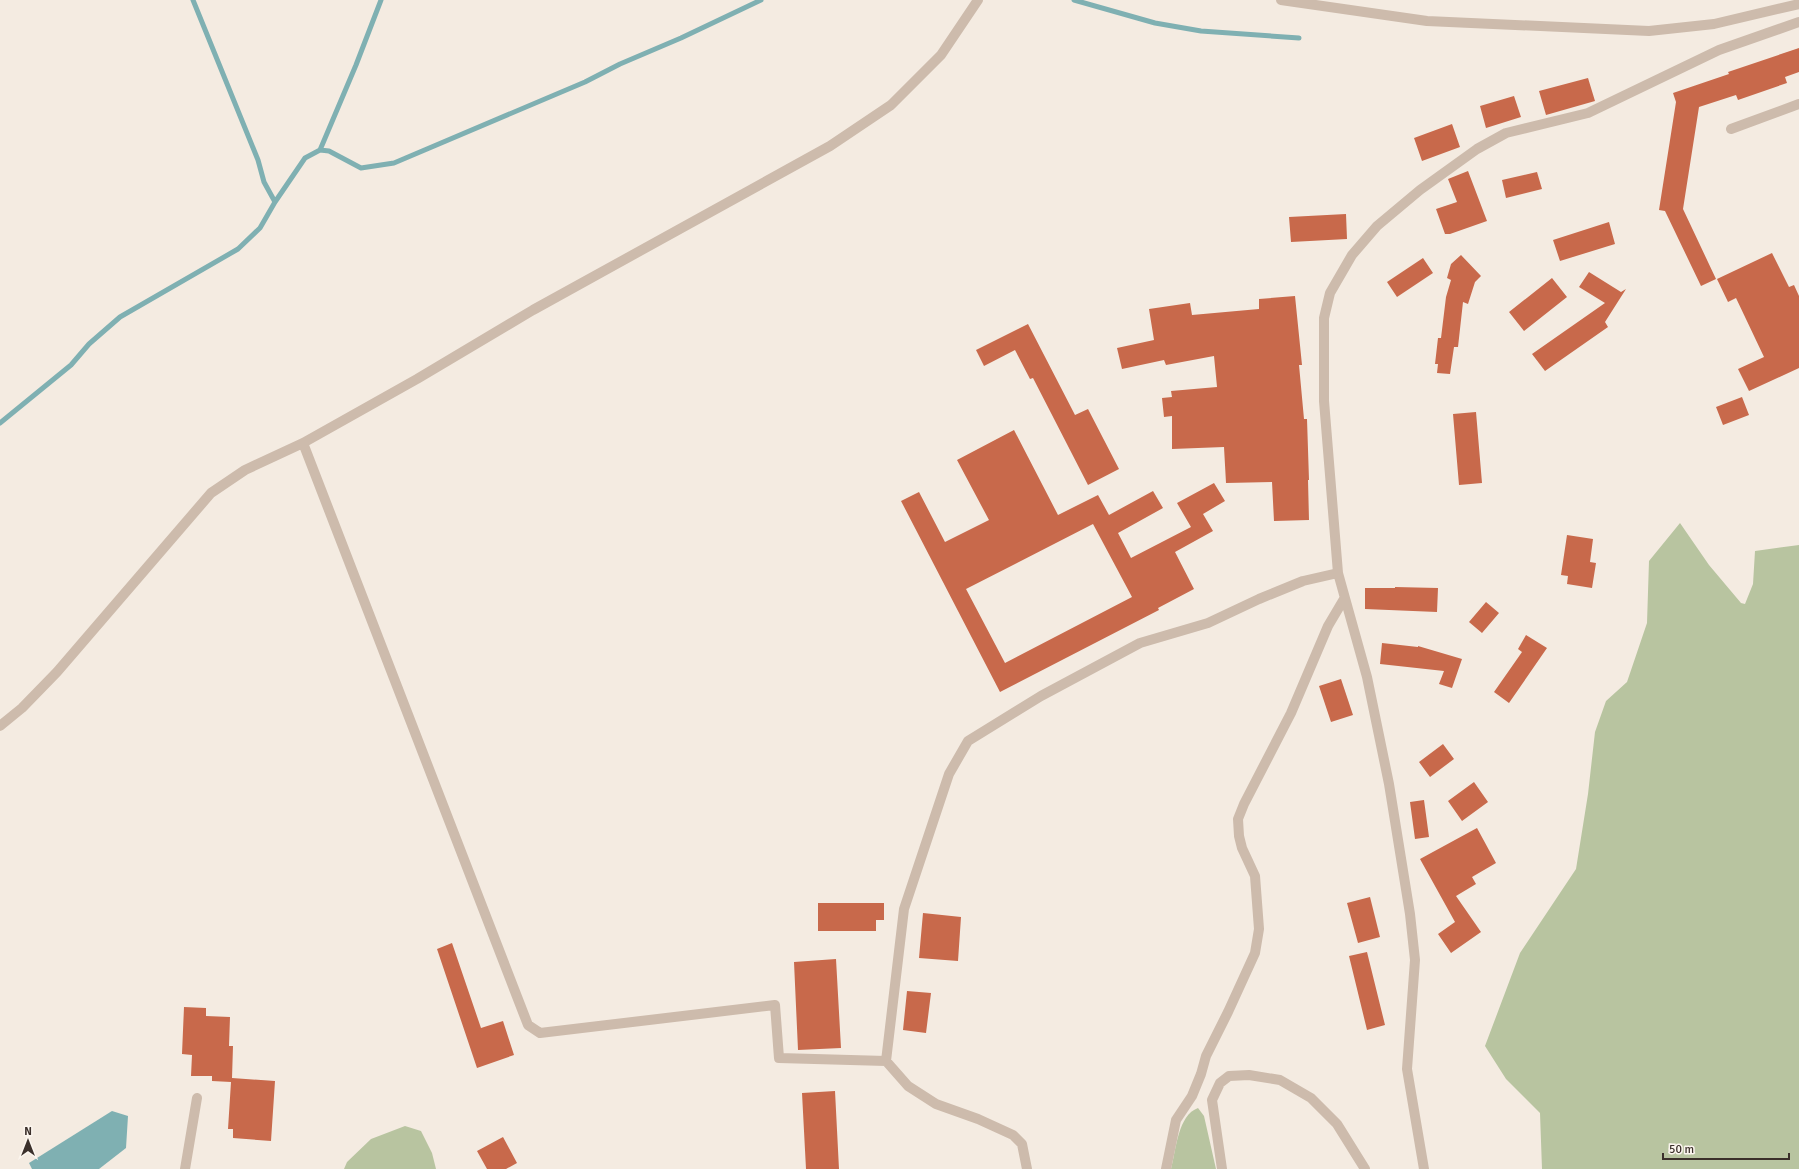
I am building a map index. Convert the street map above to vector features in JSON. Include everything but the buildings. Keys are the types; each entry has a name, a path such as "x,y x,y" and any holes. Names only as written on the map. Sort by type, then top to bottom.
{"street":[{"path":"0,726 22,708 57,672 211,493 245,470 303,443 417,379 533,310 830,146 891,105 941,55 978,0"},
{"path":"1281,0 1427,21 1649,32 1714,24 1799,4"},
{"path":"1424,1169 1407,1069 1415,960 1410,914 1389,784 1369,684 1338,574 1324,401 1324,318 1330,293 1352,255 1377,226 1420,190 1477,149 1506,133 1588,113 1719,50 1799,22"},
{"path":"1731,129 1799,104"},
{"path":"303,443 528,1025 540,1033 775,1005 779,1058 886,1061 908,1086 936,1104 978,1119 1012,1136 1022,1144 1028,1169"},
{"path":"886,1061 904,909 949,774 968,741 1041,696 1140,643 1208,623 1258,599 1303,581 1338,574"},
{"path":"1166,1169 1176,1120 1192,1096 1201,1074 1206,1056 1255,953 1259,929 1255,876 1238,836 1238,819 1244,804 1291,713 1328,626 1344,598"},
{"path":"1222,1169 1212,1100 1220,1082 1229,1076 1249,1075 1280,1080 1311,1098 1337,1124 1365,1169"},
{"path":"185,1169 197,1098"}],"green space":[{"path":"1680,523 1709,565 1741,603 1745,604 1753,584 1755,551 1799,545 1799,1169 1542,1169 1540,1113 1506,1079 1485,1046 1520,953 1576,869 1588,794 1595,732 1606,701 1627,682 1647,623 1649,561"},
{"path":"1198,1108 1204,1116 1216,1169 1171,1169 1176,1143 1182,1125 1191,1112"},
{"path":"405,1126 421,1131 432,1153 436,1169 344,1169 347,1162 371,1139"}],"water":[{"path":"112,1111 128,1116 126,1148 99,1169 32,1169 29,1163"}],"waterway":[{"path":"193,0 258,160 264,182 275,202"},
{"path":"320,150 356,65 381,0"},
{"path":"0,423 71,365 89,344 120,317 238,249 260,228 275,202 305,158 320,150 329,151 361,168 394,163 585,82 620,64 681,38 761,0"},
{"path":"1074,0 1155,23 1201,31 1299,38"}]}
